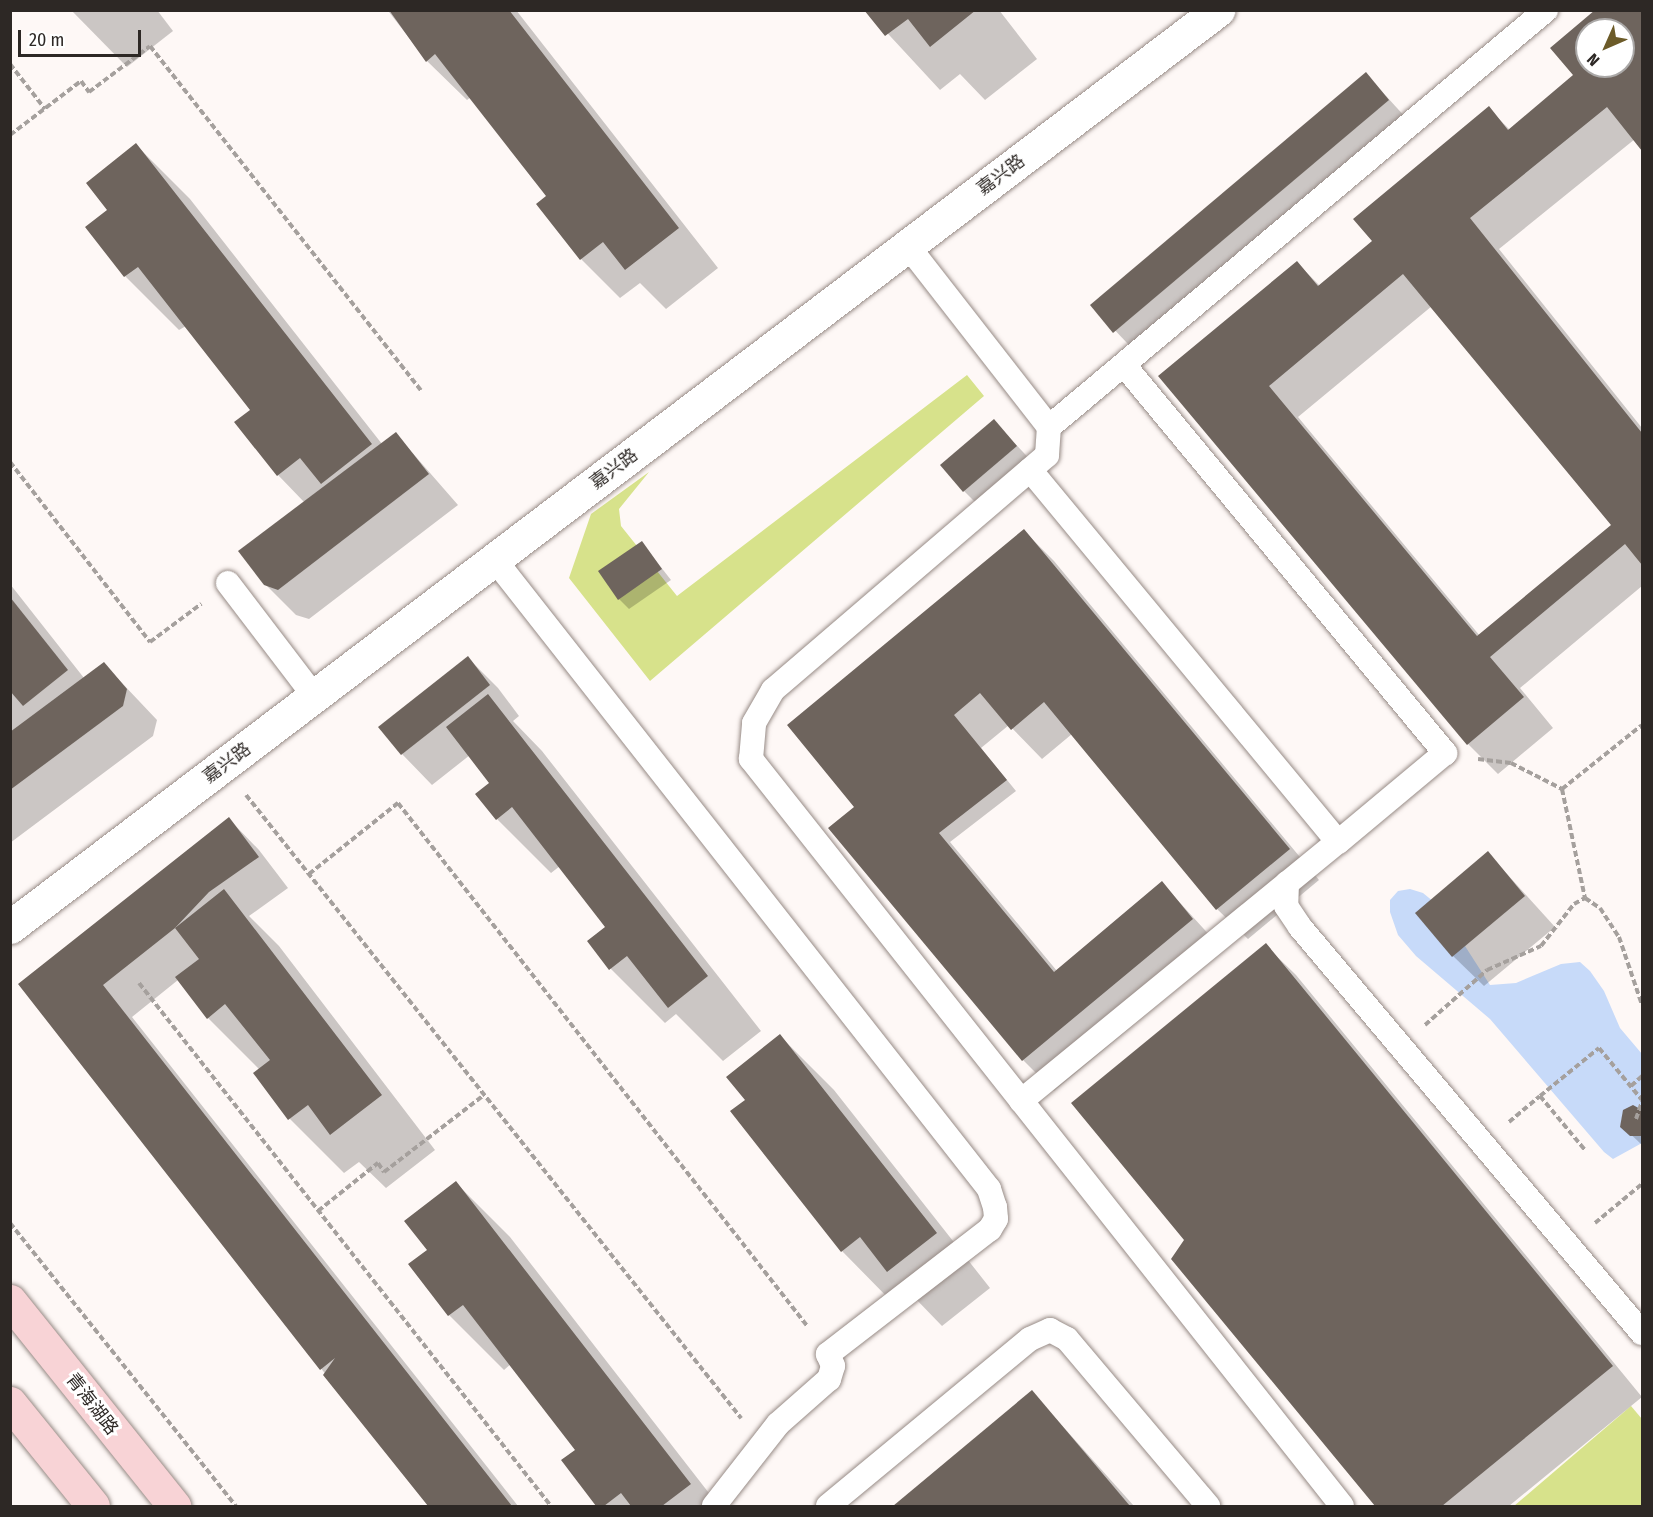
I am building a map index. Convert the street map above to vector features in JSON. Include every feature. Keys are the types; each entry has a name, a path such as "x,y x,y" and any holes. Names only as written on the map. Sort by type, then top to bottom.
{"main road":[{"name":"青海湖路","path":"10,1301 174,1506"},
{"path":"10,1403 93,1506"}],"street":[{"name":"嘉兴路","path":"10,927 1218,10"}],"lane":[{"path":"1049,428 1546,10"},
{"path":"908,246 1049,428 1047,455 773,690 754,723 750,759 1342,1506"},
{"path":"1021,1101 1445,753 1124,365"},
{"path":"1030,470 1338,842"},
{"path":"495,560 989,1190 996,1219 990,1229 828,1354 833,1366 829,1379 778,1424 714,1506"},
{"path":"228,584 315,697"},
{"path":"1287,883 1286,906 1299,927 1642,1333"},
{"path":"828,1506 1030,1339 1050,1330 1067,1339 1208,1506"}],"path":[{"path":"10,135 81,81 89,92 150,46 421,390"},
{"path":"10,64 45,109"},
{"path":"10,462 150,642 228,584"},
{"path":"1562,789 1642,725"},
{"path":"1445,753 1511,763 1562,789"},
{"path":"223,766 762,1444"},
{"path":"1562,789 1585,898 1600,908 1619,937 1642,1005"},
{"path":"309,874 398,803 828,1354"},
{"path":"1444,1009 1487,970 1541,946 1574,904 1585,898"},
{"path":"139,983 551,1506"},
{"path":"1482,1144 1599,1048 1642,1101 1636,1119"},
{"path":"1631,1086 1642,1076"},
{"path":"318,1211 378,1163 384,1172 484,1095"},
{"path":"1540,1096 1584,1150"},
{"path":"1568,1245 1642,1184"},
{"path":"10,1223 236,1506"}],"green space":[{"path":"967,375 984,396 650,681 569,578 591,514 649,472 619,509 621,526 677,596"},
{"path":"1631,1406 1642,1419 1642,1506 1514,1506"}],"water":[{"path":"1410,889 1423,893 1440,907 1490,985 1516,983 1561,964 1580,962 1590,971 1604,991 1620,1028 1642,1054 1642,1143 1613,1159 1604,1152 1490,1019 1416,956 1398,935 1390,912 1390,900 1398,891"}],"building":[{"path":"389,10 509,10 679,228 625,270 603,242 580,260 536,204 546,196 435,54 426,62"},
{"path":"864,10 976,10 930,47 908,19 885,36"},
{"path":"1595,10 1642,10 1642,151 1607,107 1470,218 1642,433 1642,565 1625,544 1490,657 1524,697 1467,745 1158,376 1297,261 1318,286 1372,241 1353,219 1489,106 1508,130 1573,75 1550,48 1575,27 1575,78 1635,78 1635,18 1586,18","holes":["1403,274 1611,525 1477,636 1269,386"]},
{"path":"1366,72 1389,100 1113,333 1090,305"},
{"path":"136,143 372,444 321,484 300,458 277,476 234,422 250,410 138,267 124,277 85,227 107,210 86,183"},
{"path":"994,419 1017,446 963,492 940,465"},
{"path":"396,432 429,474 278,590 264,585 238,551"},
{"path":"1024,529 1290,849 1216,910 1044,702 1011,730 980,693 954,715 1007,780 939,833 1054,972 1162,881 1193,919 1022,1061 828,828 854,807 787,725"},
{"path":"642,541 662,569 618,600 598,571"},
{"path":"10,597 68,670 23,706 10,691"},
{"path":"468,656 490,685 401,755 378,727"},
{"path":"104,662 127,689 123,706 10,790 10,732"},
{"path":"488,694 708,976 668,1008 627,956 609,970 587,941 605,927 512,807 496,820 475,794 489,783 446,727"},
{"path":"229,817 259,857 209,892 175,928 103,985 512,1506 428,1506 323,1375 335,1358 320,1370 18,984"},
{"path":"1488,851 1525,896 1452,957 1415,913"},
{"path":"224,889 382,1095 330,1135 308,1105 288,1120 253,1073 270,1060 225,1004 207,1019 175,977 199,959 175,928"},
{"path":"1266,943 1613,1366 1442,1506 1375,1506 1171,1259 1184,1240 1071,1103"},
{"path":"780,1034 937,1233 887,1272 860,1237 841,1252 730,1111 745,1100 726,1077"},
{"path":"1633,1105 1642,1110 1642,1136 1630,1136 1620,1127 1623,1110"},
{"path":"456,1181 691,1484 662,1506 631,1506 621,1493 604,1506 596,1506 561,1460 575,1450 463,1305 448,1316 408,1264 427,1250 404,1221"},
{"path":"1032,1390 1130,1506 893,1506"}]}
